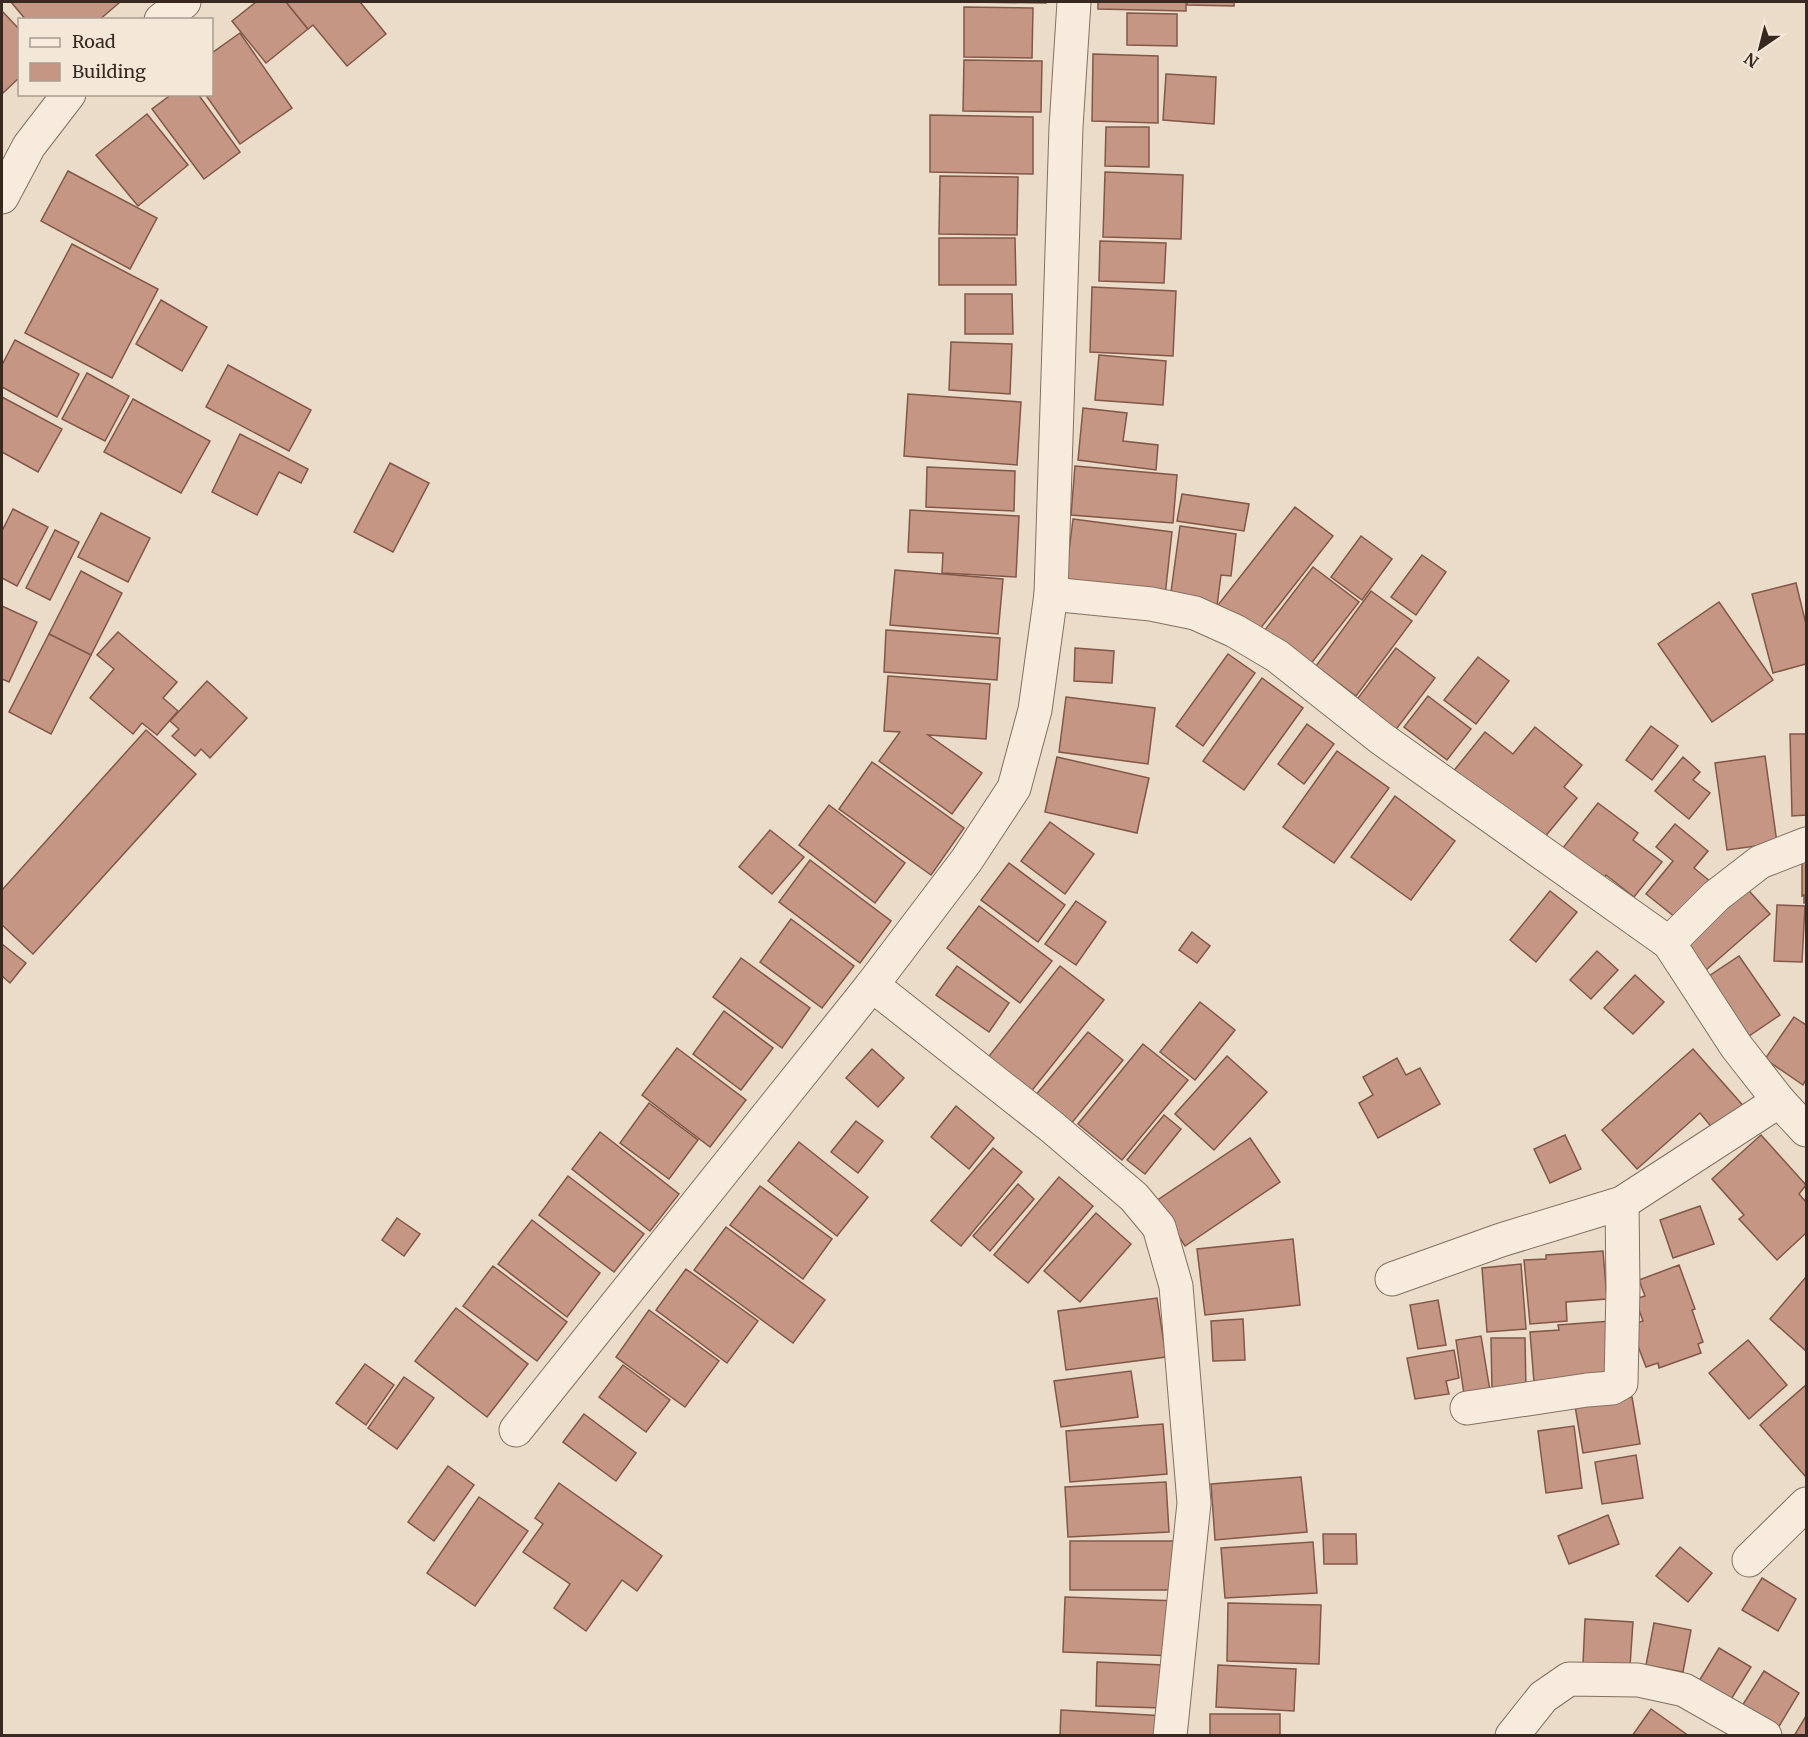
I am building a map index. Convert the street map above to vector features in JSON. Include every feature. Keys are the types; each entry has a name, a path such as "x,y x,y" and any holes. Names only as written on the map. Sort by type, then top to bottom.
{"street":[{"path":"164,18 184,2"},
{"path":"516,1430 873,985 966,861 1014,788 1035,710 1052,594 1066,128 1074,2"},
{"path":"2,196 29,146 67,96"},
{"path":"1052,594 1151,604 1195,613 1235,631 1277,656 1382,739 1669,943 1736,1046 1779,1101 1806,1130"},
{"path":"1669,943 1716,896 1760,862 1806,844"},
{"path":"873,985 1052,1127 1134,1197 1159,1227 1176,1286 1194,1503 1170,1736"},
{"path":"1392,1279 1501,1240 1622,1203 1779,1101"},
{"path":"1467,1408 1612,1388 1621,1383 1622,1203"},
{"path":"1749,1560 1806,1504"},
{"path":"1512,1736 1543,1697 1569,1679 1638,1680 1684,1690 1766,1736"}],"building":[{"path":"11,2 119,3 101,18 24,18"},
{"path":"256,2 286,2 308,29 266,63 232,21"},
{"path":"286,2 360,2 386,34 347,66 313,25 308,29"},
{"path":"968,2 1046,2 1046,3"},
{"path":"1098,2 1186,2 1186,11 1098,9"},
{"path":"1187,2 1234,2 1234,6 1187,5"},
{"path":"964,7 1033,8 1032,58 964,57"},
{"path":"2,11 18,28 18,79 3,93"},
{"path":"1127,13 1177,14 1177,46 1127,45"},
{"path":"240,33 292,108 240,144 206,96 213,96 213,52"},
{"path":"1093,54 1158,56 1158,123 1092,121"},
{"path":"964,60 1042,61 1041,112 963,111"},
{"path":"1166,74 1216,77 1214,124 1163,120"},
{"path":"169,96 199,96 240,152 204,179 152,109"},
{"path":"147,114 188,165 138,206 96,155"},
{"path":"930,115 1033,117 1033,174 930,172"},
{"path":"1106,127 1149,127 1149,167 1105,166"},
{"path":"68,171 157,218 130,269 41,221"},
{"path":"1105,172 1183,175 1181,239 1103,237"},
{"path":"940,176 1018,177 1017,235 939,234"},
{"path":"939,238 1015,238 1016,285 939,285"},
{"path":"1100,241 1166,243 1164,283 1099,281"},
{"path":"72,244 158,289 112,378 25,333"},
{"path":"1092,287 1176,291 1173,356 1090,352"},
{"path":"965,294 1012,294 1013,334 965,334"},
{"path":"161,300 207,327 182,371 136,344"},
{"path":"15,340 79,374 57,417 2,387 2,365"},
{"path":"951,342 1012,344 1010,394 949,390"},
{"path":"1099,355 1166,361 1163,405 1095,400"},
{"path":"228,365 311,410 289,451 206,407"},
{"path":"87,373 129,396 105,441 62,419"},
{"path":"908,394 1021,402 1017,465 904,456"},
{"path":"2,397 62,429 38,472 2,452"},
{"path":"133,399 210,441 181,493 104,452"},
{"path":"1083,408 1127,413 1123,441 1158,445 1156,470 1078,460"},
{"path":"240,434 308,469 301,483 279,472 257,515 212,492"},
{"path":"390,463 429,483 393,552 354,532"},
{"path":"1075,466 1177,475 1173,523 1071,515"},
{"path":"927,467 1015,471 1014,511 926,507"},
{"path":"1182,494 1249,504 1244,531 1177,521"},
{"path":"1295,507 1333,536 1256,634 1218,605"},
{"path":"13,509 48,527 17,586 2,578 2,531"},
{"path":"910,510 1019,516 1016,577 942,573 943,553 908,552"},
{"path":"101,513 150,538 128,582 78,557"},
{"path":"1073,519 1172,532 1165,596 1065,583"},
{"path":"1180,526 1236,534 1231,576 1221,575 1217,606 1170,599"},
{"path":"55,530 79,542 50,600 26,588"},
{"path":"1361,536 1392,559 1362,600 1331,577"},
{"path":"1422,555 1446,572 1416,615 1391,597"},
{"path":"1313,567 1359,602 1306,670 1261,635"},
{"path":"895,570 1003,579 998,634 890,625"},
{"path":"81,571 122,593 91,655 49,634"},
{"path":"1796,583 1806,624 1806,664 1773,673 1752,594"},
{"path":"1371,591 1412,621 1356,696 1316,666"},
{"path":"1719,602 1773,680 1712,722 1658,644"},
{"path":"2,606 37,622 9,682 2,679"},
{"path":"886,630 1000,638 997,680 884,672"},
{"path":"118,632 177,682 163,698 178,711 157,735 142,723 133,734 90,698 114,669 97,655"},
{"path":"49,634 91,655 51,734 9,712"},
{"path":"1075,648 1114,651 1112,683 1074,681"},
{"path":"1396,648 1435,678 1394,732 1355,702"},
{"path":"1228,654 1255,673 1203,746 1176,726"},
{"path":"1478,657 1509,681 1476,724 1444,700"},
{"path":"888,676 990,684 986,739 928,735 982,773 952,814 879,761 900,732 884,731"},
{"path":"1262,678 1303,708 1244,790 1203,761"},
{"path":"207,681 247,718 210,758 201,749 195,756 172,736 179,729 170,721"},
{"path":"1428,696 1471,729 1447,760 1404,727"},
{"path":"1066,697 1155,708 1148,764 1059,752"},
{"path":"1307,724 1334,744 1304,784 1278,764"},
{"path":"1651,726 1678,746 1652,780 1626,760"},
{"path":"1535,727 1582,765 1564,787 1577,798 1539,844 1452,773 1485,732 1513,754"},
{"path":"146,730 196,774 33,954 2,925 2,890"},
{"path":"1790,734 1806,734 1806,815 1792,816"},
{"path":"1337,751 1389,788 1334,863 1283,827"},
{"path":"1765,756 1777,843 1727,850 1715,763"},
{"path":"1057,757 1149,778 1137,833 1045,812"},
{"path":"1683,757 1700,772 1693,780 1710,793 1689,819 1655,791"},
{"path":"872,762 964,828 931,875 839,809"},
{"path":"1395,796 1455,841 1411,900 1351,857"},
{"path":"1598,803 1638,833 1633,840 1662,862 1634,897 1606,875 1599,884 1559,853"},
{"path":"829,805 905,863 875,903 799,845"},
{"path":"1050,822 1094,854 1065,894 1021,861"},
{"path":"1675,824 1708,851 1694,868 1711,882 1680,921 1646,894 1673,861 1656,847"},
{"path":"770,830 804,857 772,894 739,867"},
{"path":"1806,848 1806,903 1804,903 1802,856"},
{"path":"810,860 891,921 860,963 779,902"},
{"path":"1009,863 1065,905 1038,942 981,900"},
{"path":"1741,882 1770,914 1706,970 1677,938"},
{"path":"1550,891 1577,912 1536,962 1510,940"},
{"path":"1076,901 1106,922 1076,965 1045,944"},
{"path":"1777,905 1805,906 1802,962 1774,961"},
{"path":"979,906 1052,961 1020,1003 947,948"},
{"path":"791,919 854,966 822,1008 760,962"},
{"path":"1192,932 1210,946 1197,963 1179,950"},
{"path":"2,944 26,963 10,983 2,976"},
{"path":"1597,951 1618,970 1591,999 1570,980"},
{"path":"1739,956 1780,1015 1749,1036 1709,976"},
{"path":"741,958 810,1008 782,1048 713,997"},
{"path":"957,966 1009,1003 989,1032 936,995"},
{"path":"1060,966 1104,1000 1030,1093 986,1060"},
{"path":"1635,975 1664,1002 1633,1034 1604,1008"},
{"path":"1200,1002 1235,1030 1195,1080 1160,1052"},
{"path":"724,1011 773,1048 741,1090 693,1054"},
{"path":"1794,1017 1806,1025 1806,1079 1803,1085 1765,1059"},
{"path":"1088,1032 1123,1060 1070,1125 1035,1096"},
{"path":"1143,1044 1188,1080 1122,1160 1078,1124"},
{"path":"677,1048 746,1100 710,1147 642,1095"},
{"path":"872,1049 904,1078 878,1107 846,1078"},
{"path":"1693,1049 1747,1110 1718,1135 1700,1113 1637,1169 1602,1130"},
{"path":"1227,1056 1267,1092 1214,1150 1175,1114"},
{"path":"1397,1058 1406,1075 1420,1068 1440,1104 1378,1138 1359,1103 1373,1095 1363,1077"},
{"path":"649,1103 698,1140 669,1179 620,1143"},
{"path":"956,1106 994,1138 969,1169 931,1137"},
{"path":"1164,1115 1181,1129 1145,1174 1127,1160"},
{"path":"856,1121 883,1141 858,1173 831,1152"},
{"path":"600,1132 679,1194 650,1231 572,1169"},
{"path":"1565,1135 1581,1169 1550,1183 1534,1149"},
{"path":"1761,1135 1806,1185 1799,1194 1806,1202 1806,1233 1777,1260 1739,1219 1744,1215 1712,1179"},
{"path":"1250,1138 1280,1182 1185,1246 1156,1201"},
{"path":"799,1142 868,1197 837,1236 768,1181"},
{"path":"993,1148 1022,1172 961,1246 931,1221"},
{"path":"568,1176 644,1234 614,1272 539,1215"},
{"path":"1059,1177 1093,1206 1028,1283 994,1255"},
{"path":"1018,1184 1034,1199 990,1251 973,1236"},
{"path":"760,1186 832,1239 803,1279 730,1225"},
{"path":"1700,1206 1714,1244 1673,1258 1660,1220"},
{"path":"1096,1213 1131,1244 1080,1302 1044,1271"},
{"path":"397,1218 420,1234 404,1256 382,1240"},
{"path":"532,1220 600,1273 567,1317 498,1264"},
{"path":"726,1227 825,1300 793,1343 694,1270"},
{"path":"1293,1239 1300,1305 1205,1315 1197,1249"},
{"path":"1603,1251 1607,1299 1566,1302 1567,1321 1530,1324 1524,1260 1546,1259 1546,1255"},
{"path":"1521,1264 1526,1329 1487,1332 1482,1268"},
{"path":"1679,1265 1695,1309 1692,1310 1703,1342 1698,1344 1701,1353 1659,1368 1658,1363 1646,1367 1630,1325 1643,1321 1635,1299 1645,1296 1639,1280"},
{"path":"493,1266 567,1322 537,1361 463,1306"},
{"path":"686,1269 758,1321 727,1363 656,1310"},
{"path":"1806,1277 1806,1351 1770,1319"},
{"path":"1157,1298 1166,1357 1066,1370 1058,1311"},
{"path":"1438,1300 1446,1345 1418,1349 1410,1305"},
{"path":"456,1308 528,1364 487,1417 415,1361"},
{"path":"649,1310 719,1361 685,1407 616,1357"},
{"path":"1243,1319 1245,1360 1213,1361 1211,1321"},
{"path":"1611,1321 1615,1384 1534,1382 1530,1332 1559,1330 1558,1325"},
{"path":"1481,1336 1491,1397 1465,1401 1456,1340"},
{"path":"1491,1338 1525,1338 1526,1391 1492,1391"},
{"path":"1748,1340 1787,1385 1749,1419 1709,1373"},
{"path":"1454,1350 1459,1378 1446,1381 1449,1394 1415,1399 1407,1358"},
{"path":"365,1364 394,1385 366,1425 336,1403"},
{"path":"623,1365 670,1400 646,1432 599,1397"},
{"path":"1131,1371 1138,1417 1061,1427 1054,1381"},
{"path":"404,1377 434,1398 397,1449 368,1428"},
{"path":"1806,1385 1806,1477 1760,1425"},
{"path":"1632,1397 1640,1444 1583,1453 1575,1406"},
{"path":"584,1414 636,1453 616,1481 563,1442"},
{"path":"1163,1424 1167,1474 1070,1482 1066,1431"},
{"path":"1574,1426 1582,1488 1546,1493 1538,1431"},
{"path":"1636,1455 1643,1498 1602,1504 1595,1462"},
{"path":"448,1466 474,1485 434,1541 408,1522"},
{"path":"1301,1477 1307,1532 1215,1540 1211,1484"},
{"path":"1166,1482 1169,1532 1068,1537 1065,1487"},
{"path":"559,1483 662,1556 637,1591 622,1580 586,1631 554,1608 570,1584 523,1552 543,1524 535,1518"},
{"path":"479,1497 528,1531 475,1606 427,1573"},
{"path":"1608,1515 1619,1544 1569,1564 1558,1536"},
{"path":"1323,1534 1356,1534 1357,1564 1324,1564"},
{"path":"1070,1541 1175,1541 1175,1590 1070,1590"},
{"path":"1313,1542 1317,1593 1225,1598 1221,1548"},
{"path":"1680,1547 1712,1573 1688,1602 1656,1576"},
{"path":"1762,1578 1796,1599 1778,1631 1742,1610"},
{"path":"1065,1597 1178,1601 1177,1656 1063,1652"},
{"path":"1228,1603 1321,1605 1319,1664 1227,1661"},
{"path":"1585,1619 1633,1622 1630,1666 1583,1664"},
{"path":"1654,1623 1691,1630 1683,1672 1646,1665"},
{"path":"1719,1648 1751,1667 1730,1701 1699,1681"},
{"path":"1097,1662 1164,1665 1163,1708 1096,1706"},
{"path":"1218,1665 1296,1669 1294,1711 1216,1707"},
{"path":"1764,1671 1799,1693 1778,1728 1742,1706"},
{"path":"1651,1709 1689,1736 1632,1736"},
{"path":"1061,1710 1166,1716 1165,1736 1060,1736"},
{"path":"1210,1714 1280,1714 1280,1736 1210,1736"},
{"path":"1806,1716 1806,1736 1794,1736"}]}
